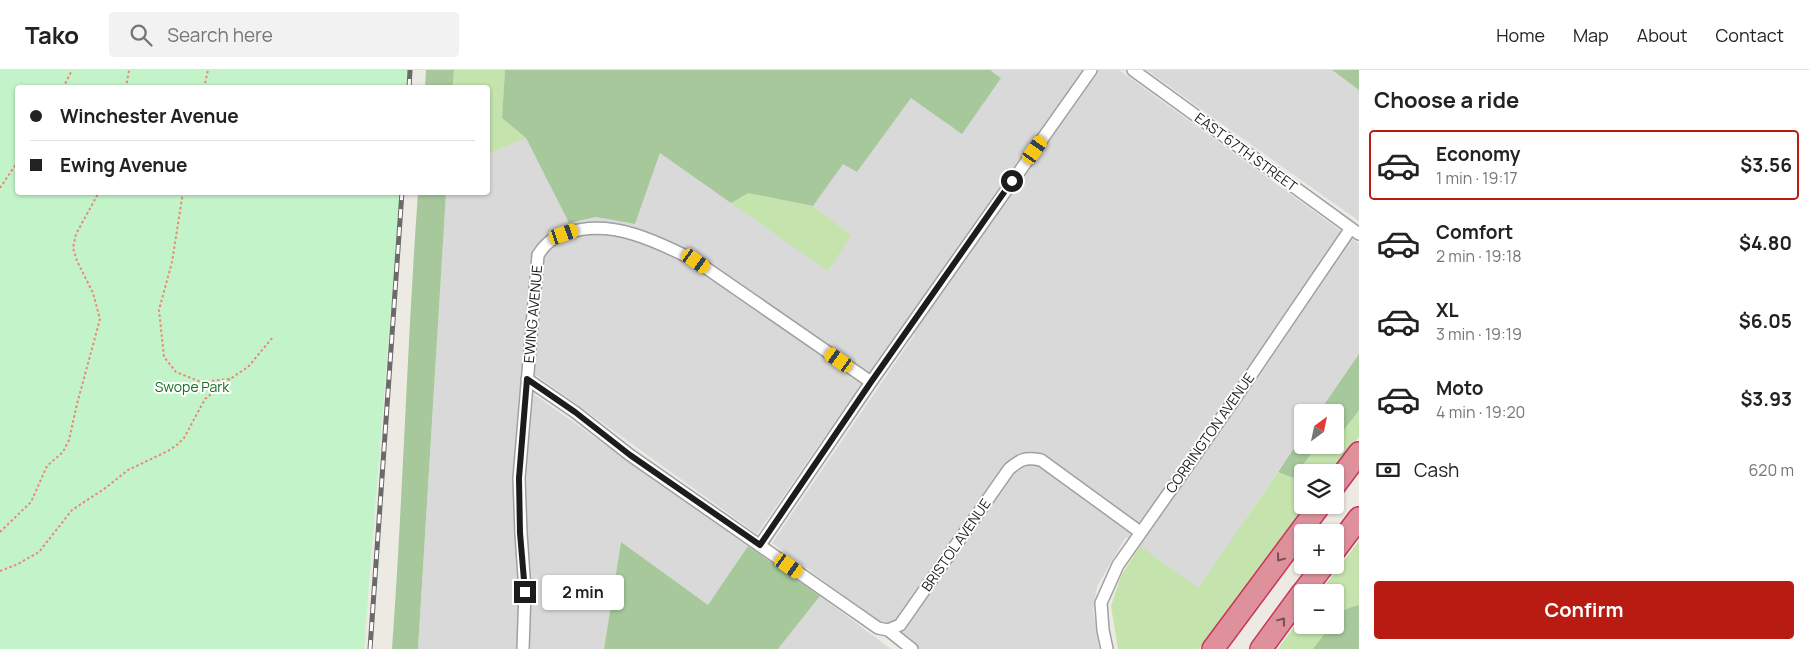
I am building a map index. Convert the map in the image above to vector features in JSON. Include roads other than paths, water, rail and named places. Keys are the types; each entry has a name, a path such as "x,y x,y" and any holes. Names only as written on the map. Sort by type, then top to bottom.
{"highway":[{"path":"1344,473 1359,453"},
{"path":"1213,649 1313,514"},
{"path":"1344,538 1359,518"},
{"path":"1261,649 1294,605"}],"street":[{"path":"760,545 871,382 1090,70"},
{"name":"EAST 67TH STREET","path":"1133,70 1355,231"},
{"name":"EWING AVENUE","path":"523,649 525,592 520,533 519,478 538,255 554,237 574,230 596,228 617,230 667,247 696,261 871,382"},
{"name":"CORRINGTON AVENUE","path":"1107,649 1102,630 1101,604 1118,565 1355,231"},
{"path":"527,379 575,412 630,455 878,628 888,630 912,649"},
{"name":"BRISTOL AVENUE","path":"888,630 900,625 1009,469 1020,460 1030,458 1041,460 1140,532"}],"railway":[{"path":"409,85 410,70"},
{"path":"370,649 402,195"}],"park label":[{"name":"Swope Park","path":"192,387"}]}
